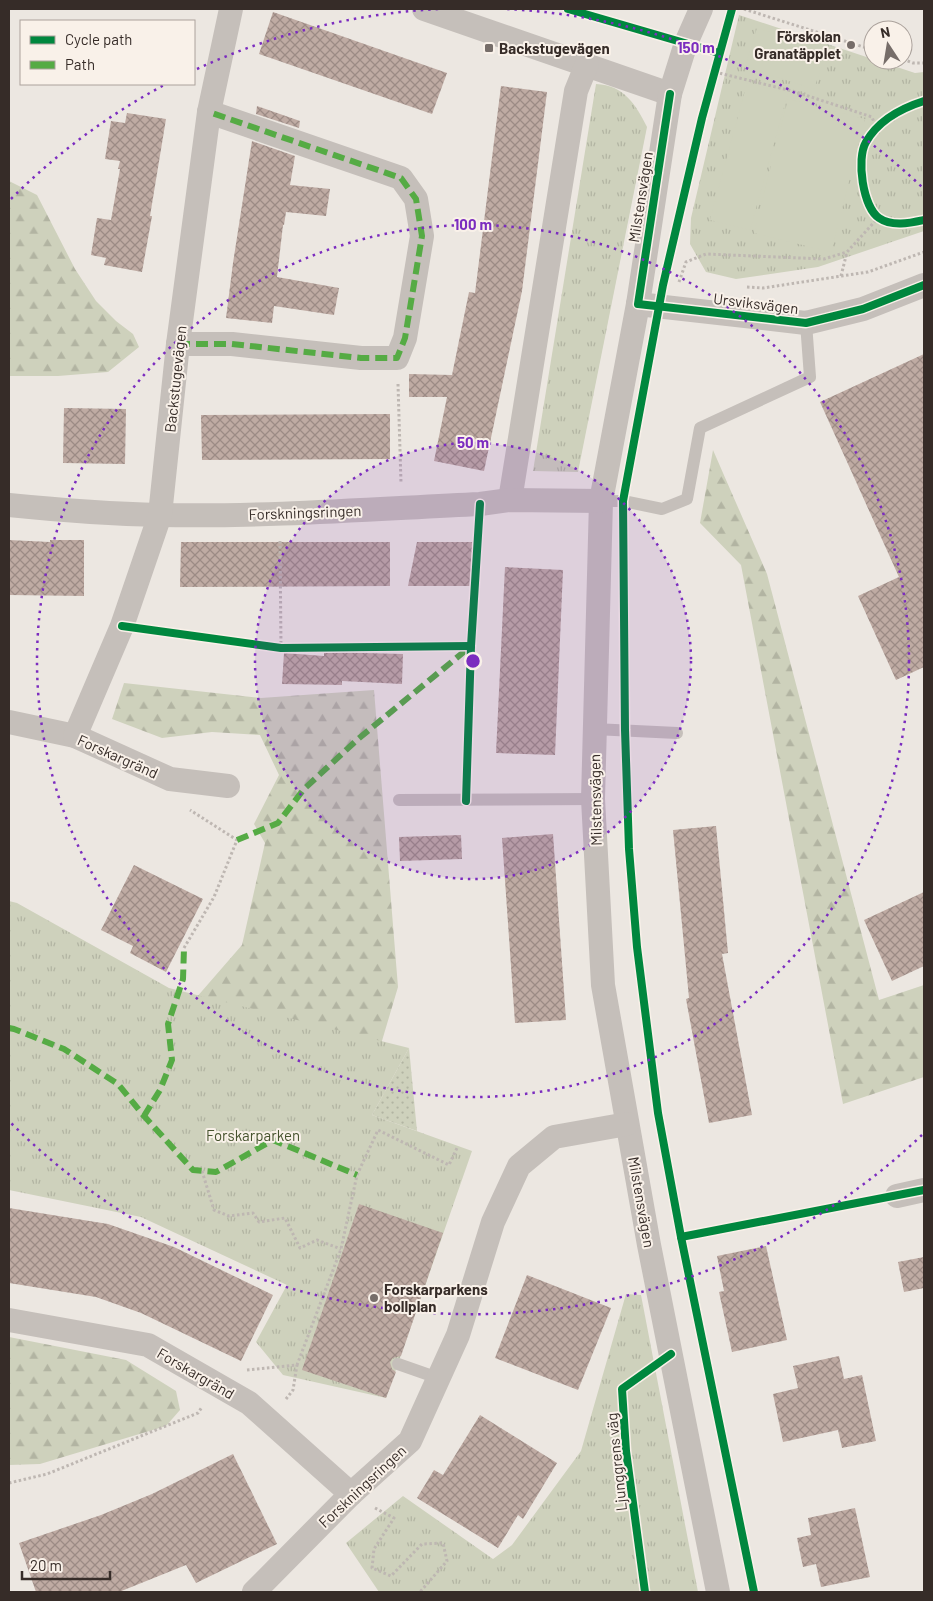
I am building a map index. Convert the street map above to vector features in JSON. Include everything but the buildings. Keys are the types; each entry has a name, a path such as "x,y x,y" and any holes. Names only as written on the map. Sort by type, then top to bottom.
{"street":[{"name":"Backstugevägen","path":"75,736 122,626 160,515 178,344 209,112 231,9"},
{"path":"424,9 670,94"},
{"name":"Milstensvägen","path":"701,9 686,42 670,94 638,304 601,501 593,800 603,985 627,1124 718,1592"},
{"path":"510,500 576,91 587,64"},
{"path":"178,344 232,344 361,358 398,358 405,338 422,236 416,199 401,178 209,112"},
{"name":"Ursviksvägen","path":"638,304 806,323 863,308 924,285"},
{"name":"Forskningsringen","path":"9,505 61,510 160,515 280,514 480,504 510,500 601,501"},
{"name":"Forskargränd","path":"9,722 75,736 170,779 228,786"},
{"name":"Forskningsringen","path":"254,1592 351,1494 410,1441 458,1335 494,1222 520,1166 554,1137 627,1124"},
{"path":"897,1196 924,1190"},
{"name":"Forskargränd","path":"9,1320 148,1345 249,1403 351,1494"}],"lane":[{"path":"601,501 623,501 662,509 687,499 700,428 810,377 806,323"},
{"path":"594,729 677,733"},
{"path":"400,800 593,800"},
{"path":"398,1364 438,1378"}],"path":[{"path":"744,9 863,47"},
{"path":"712,81 717,62"},
{"path":"715,72 796,92 872,117 876,128"},
{"path":"870,136 884,122"},
{"path":"678,285 686,262 706,254 824,259 847,252 881,219 874,210"},
{"path":"841,276 847,252"},
{"path":"744,287 763,288 868,272 924,252"},
{"path":"398,358 401,486"},
{"path":"280,514 281,648"},
{"path":"272,647 291,648"},
{"path":"184,948 214,897 237,840"},
{"path":"293,1390 297,1365 341,1249 357,1175 378,1130 449,1165 457,1148"},
{"path":"202,1171 214,1210 229,1216 253,1214 259,1222 285,1218 300,1248 317,1240 341,1249"},
{"path":"9,1483 47,1474 198,1413 226,1372 297,1365"},
{"path":"351,1494 394,1518 374,1550 372,1568 391,1576 422,1544 443,1543 446,1561 420,1592"}],"green space":[{"path":"739,15 863,56 863,70 924,72 924,231 818,267 736,279 706,272 690,244 691,218"},
{"path":"757,28 827,50 814,89 745,67"},
{"path":"747,83 788,93 750,230 710,220"},
{"path":"596,84 606,85 622,92 638,111 647,127 578,472 533,471"},
{"path":"788,99 865,119 831,252 754,233"},
{"path":"9,181 37,195 75,269 96,301 116,321 133,334 139,347 108,372 58,376 9,376"},
{"path":"713,450 767,574 879,1000 924,985 924,1077 843,1104 741,565 700,523"},
{"name":"Forskarparken","path":"124,683 261,698 374,690 398,987 365,1098 281,1266 146,1205 9,1171 9,911 189,1006 242,945 265,843 254,824 279,775 260,735 212,732 162,738 112,719"},
{"name":"Forskarparken","path":"9,901 17,903 169,988 409,1048 372,1115 472,1151 386,1398 283,1375 256,1342 287,1285 141,1217 9,1190"},
{"path":"409,1048 417,1131 372,1115"},
{"path":"626,1294 641,1295 698,1592 379,1592 346,1543 403,1496 493,1559 512,1545 581,1451"},
{"path":"9,1337 126,1360 176,1391 180,1410 166,1426 40,1464 9,1465"}],"marked path":[{"path":"178,344 232,344 361,358 397,358 405,338 422,236 416,199 401,178 209,112"},
{"path":"237,840 278,823 304,789 358,739 471,646"},
{"path":"144,1116 160,1090 172,1060 168,1024 183,979 184,948"},
{"path":"9,1028 64,1049 118,1084 193,1170 216,1172 273,1140 357,1175"}],"cycle path":[{"path":"568,9 719,53"},
{"path":"732,9 702,118 663,285 623,501 625,730 629,849 637,947 658,1113 681,1237 754,1592"},
{"path":"670,94 638,304 806,323 863,309 924,285"},
{"path":"924,101 907,107 891,116 877,128 866,142 862,160 865,194 873,212 879,218 890,223 924,220"},
{"path":"466,801 471,646 480,504"},
{"path":"122,626 281,648 471,646"},
{"path":"681,1237 924,1190"},
{"name":"Ljunggrens väg","path":"645,1592 626,1451 622,1389 671,1354"}],"place":[{"name":"Förskolan Granatäpplet","path":"851,45"},
{"name":"Backstugevägen","path":"489,48"},
{"name":"Forskarparkens bollplan","path":"374,1298"}]}
